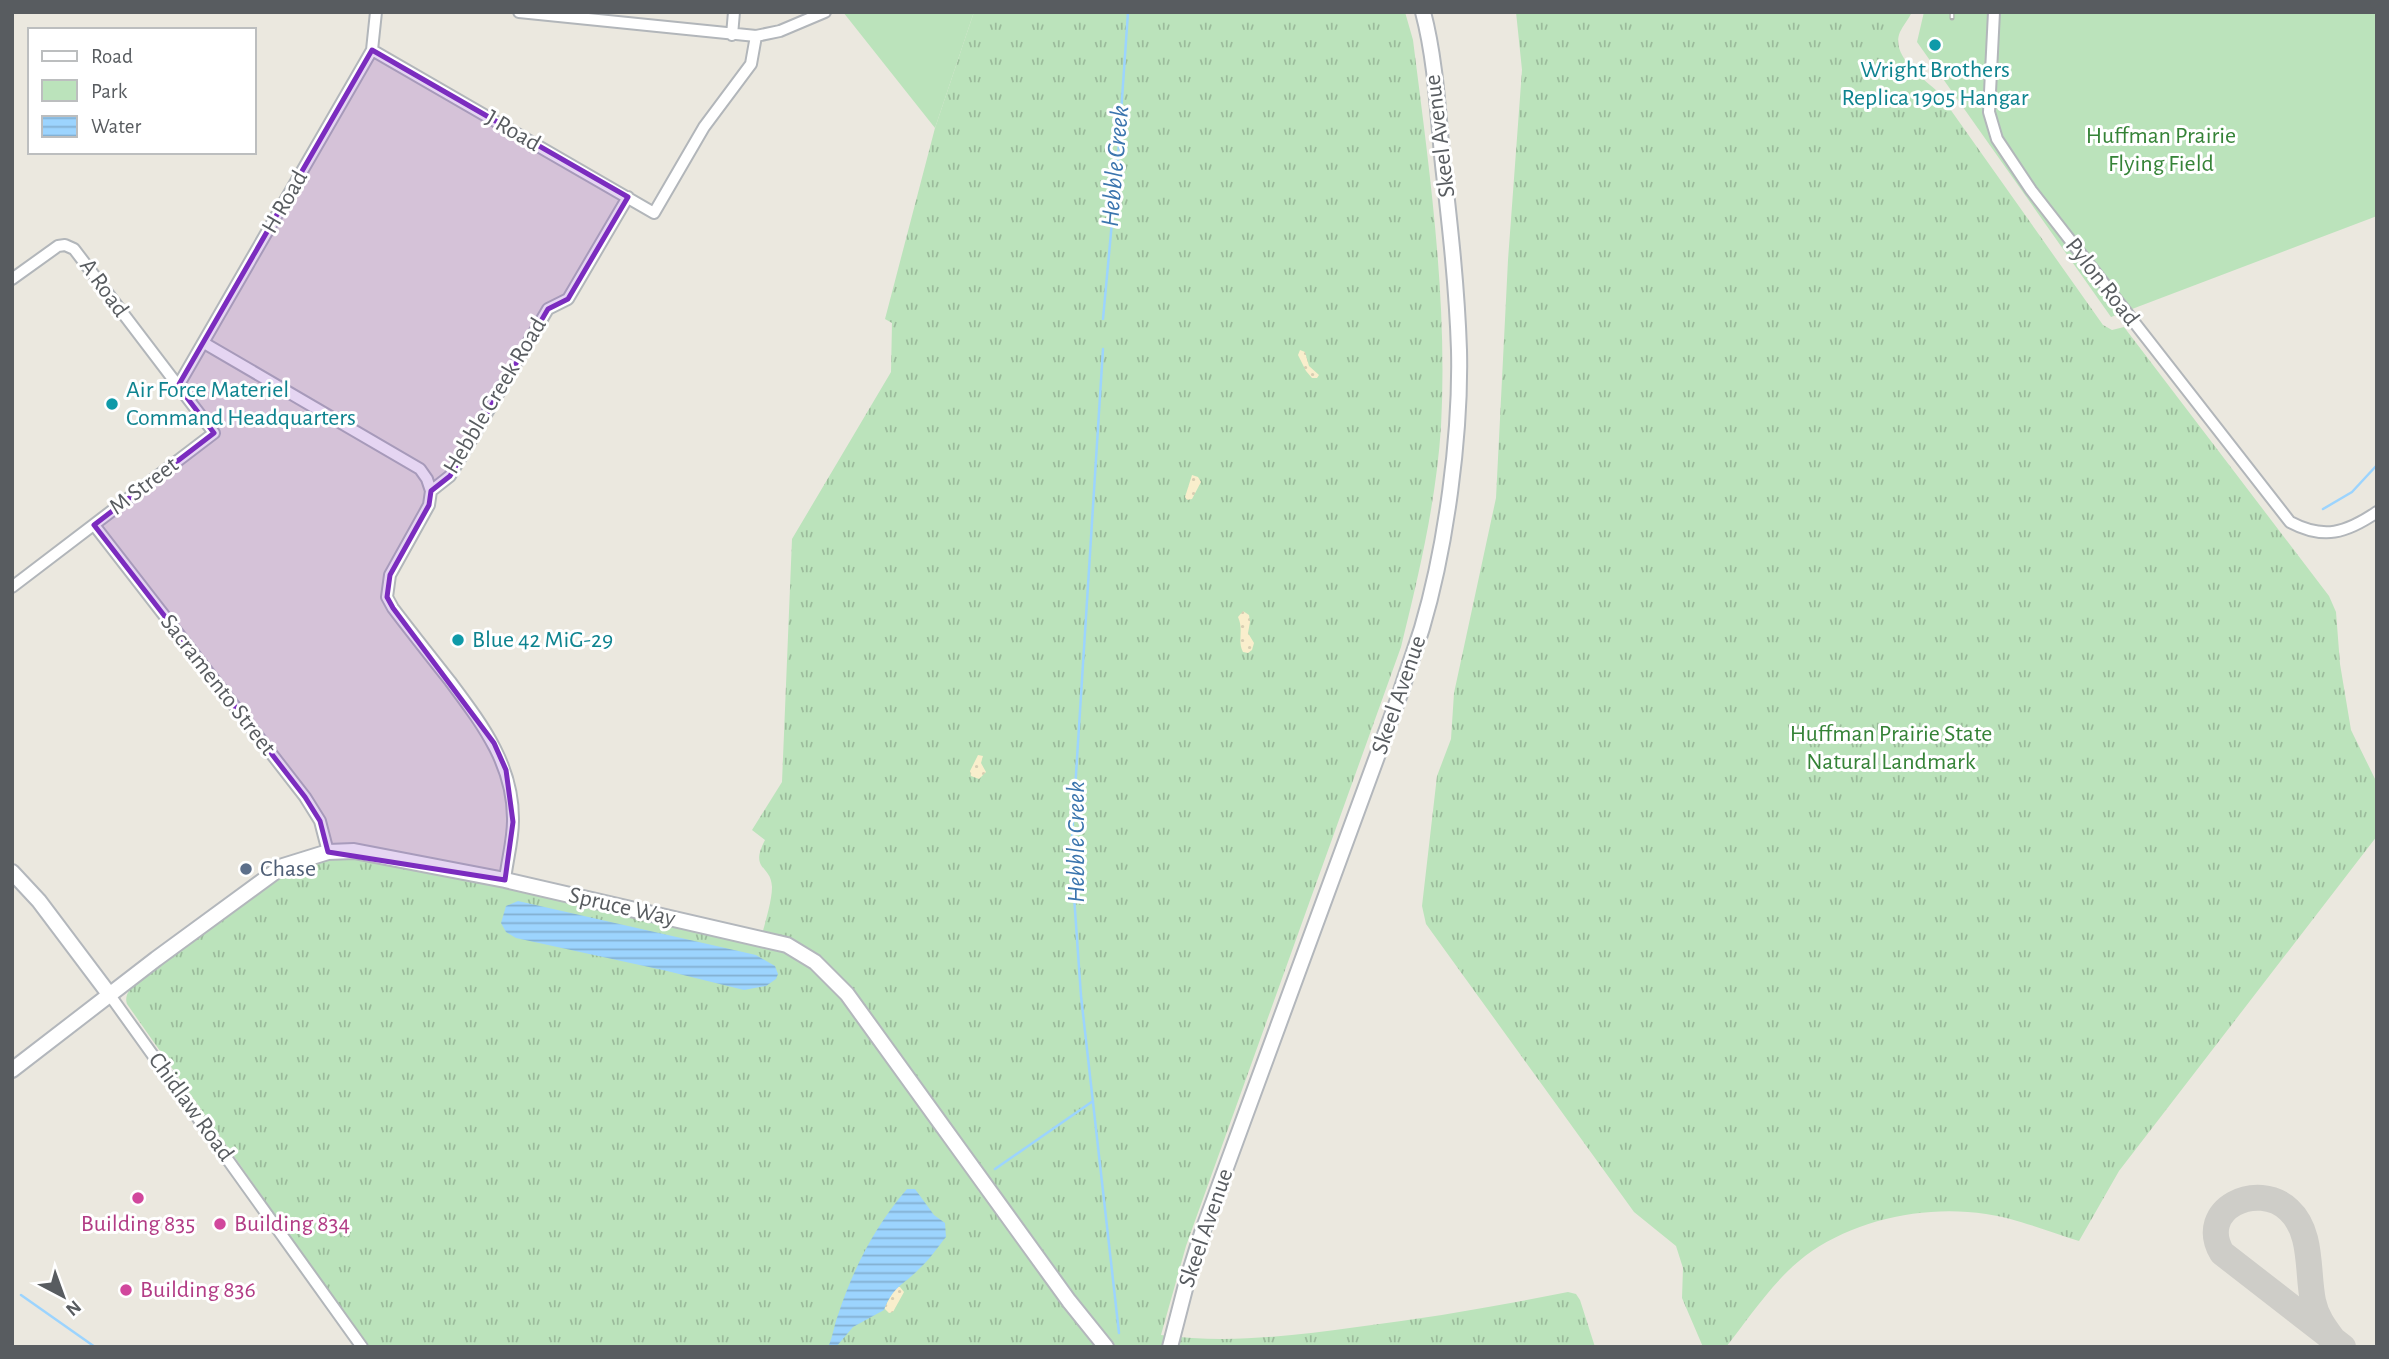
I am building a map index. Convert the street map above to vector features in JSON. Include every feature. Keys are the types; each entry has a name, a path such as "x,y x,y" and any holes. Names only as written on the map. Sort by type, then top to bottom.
{"street":[{"name":"H Road","path":"178,386 372,50 376,12"},
{"path":"519,12 756,36 825,12"},
{"path":"633,24 634,12"},
{"path":"732,35 734,12"},
{"name":"Skeel Avenue","path":"1170,1347 1186,1281 1202,1233 1400,694 1422,626 1436,565 1448,500 1457,421 1459,351 1449,216 1435,84 1423,12"},
{"name":"Pylon Road","path":"1994,12 1989,111 1997,138 2006,155 2063,232 2290,522 2315,532 2339,532 2377,512"},
{"name":"J Road","path":"372,50 654,213 704,127 751,64 756,36"},
{"name":"Hebble Creek Road","path":"431,491 450,476 548,309 568,299 628,197"},
{"name":"A Road","path":"12,279 58,246 65,245 74,249 178,386"},
{"path":"204,342 419,469 427,479 431,491 429,505 390,575 387,597 477,717 494,743 506,770 512,797 513,822 505,880"},
{"name":"M Street","path":"94,524 214,433 178,386"},
{"path":"12,587 94,524"},
{"name":"Sacramento Street","path":"94,524 305,797 320,821 328,852"},
{"name":"Spruce Way","path":"12,1070 109,994 283,866 328,852 354,851 505,880 787,945 816,962 847,994 1069,1301 1106,1347"},
{"name":"Chidlaw Road","path":"12,872 39,901 109,994 362,1347"}],"highlighted area":[{"path":"372,50 628,197 568,299 548,309 450,476 431,491 429,505 390,575 387,597 393,608 494,743 506,770 513,822 505,880 328,852 320,821 305,797 94,525 214,433 178,386"}],"green space":[{"path":"843,12 974,12 935,128"},
{"path":"974,12 1405,12 1413,40 1431,184 1442,330 1441,427 1426,538 1401,647 1186,1246 1161,1335 1235,1339 1308,1333 1437,1316 1568,1292 1576,1294 1580,1300 1595,1347 368,1347 127,1004 128,992 136,983 277,877 306,865 334,860 362,859 393,863 760,944 772,887 759,857 765,840 752,830 782,782 792,539 891,372 892,323 885,319 935,128"},
{"name":"Huffman Prairie State Natural Landmark","path":"1516,12 1912,12 1900,32 1898,41 1904,58 1938,92 2103,325 2112,330 2124,327 2329,596 2336,612 2340,664 2351,730 2377,783 2377,836 2119,1171 2079,1241 1986,1214 1941,1211 1873,1222 1831,1240 1787,1271 1726,1347 1703,1347 1682,1298 1683,1268 1676,1246 1634,1212 1426,924 1422,906 1437,776 1451,739 1454,693 1496,498 1508,260 1522,70"},
{"name":"Huffman Prairie Flying Field","path":"1924,12 2377,12 2377,216 2111,317 1917,42"}],"sand":[{"path":"1300,350 1305,352 1309,366 1319,375 1317,378 1312,378 1306,371 1298,355"},
{"path":"1192,475 1198,477 1201,482 1192,499 1187,500 1185,497"},
{"path":"1243,611 1249,615 1248,633 1254,643 1248,653 1243,652 1241,644 1238,617"},
{"path":"978,755 983,756 981,763 986,772 979,779 971,776 970,771"},
{"path":"896,1287 900,1287 904,1292 893,1312 889,1313 884,1308"}],"water":[{"path":"518,901 756,955 775,966 778,974 776,979 766,986 744,990 516,938 506,932 501,923 506,906"},
{"path":"907,1189 915,1189 934,1215 945,1223 946,1237 924,1265 895,1291 884,1310 853,1327 836,1347 828,1347 858,1265 875,1233"}],"waterway":[{"name":"Hebble Creek","path":"1103,319 1128,12"},
{"name":"Hebble Creek","path":"1103,349 1071,853 1081,996 1119,1333"},
{"path":"2323,509 2352,492 2377,465"},
{"path":"995,1169 1093,1101"},
{"path":"21,1295 95,1347"}],"taxiway":[{"path":"2333,1339 2314,1306 2306,1241 2297,1219 2276,1201 2247,1199 2234,1204 2224,1212 2217,1224 2216,1237 2222,1253 2343,1347"}],"railway":[{"path":"1952,12 1952,18"}],"place":[{"name":"Wright Brothers Replica 1905 Hangar","path":"1935,45"},
{"name":"Air Force Materiel Command Headquarters","path":"112,404"},
{"name":"Blue 42 MiG-29","path":"458,640"},
{"name":"Chase","path":"246,869"},
{"name":"Building 835","path":"138,1198"},
{"name":"Building 834","path":"220,1224"},
{"name":"Building 836","path":"126,1290"}]}
